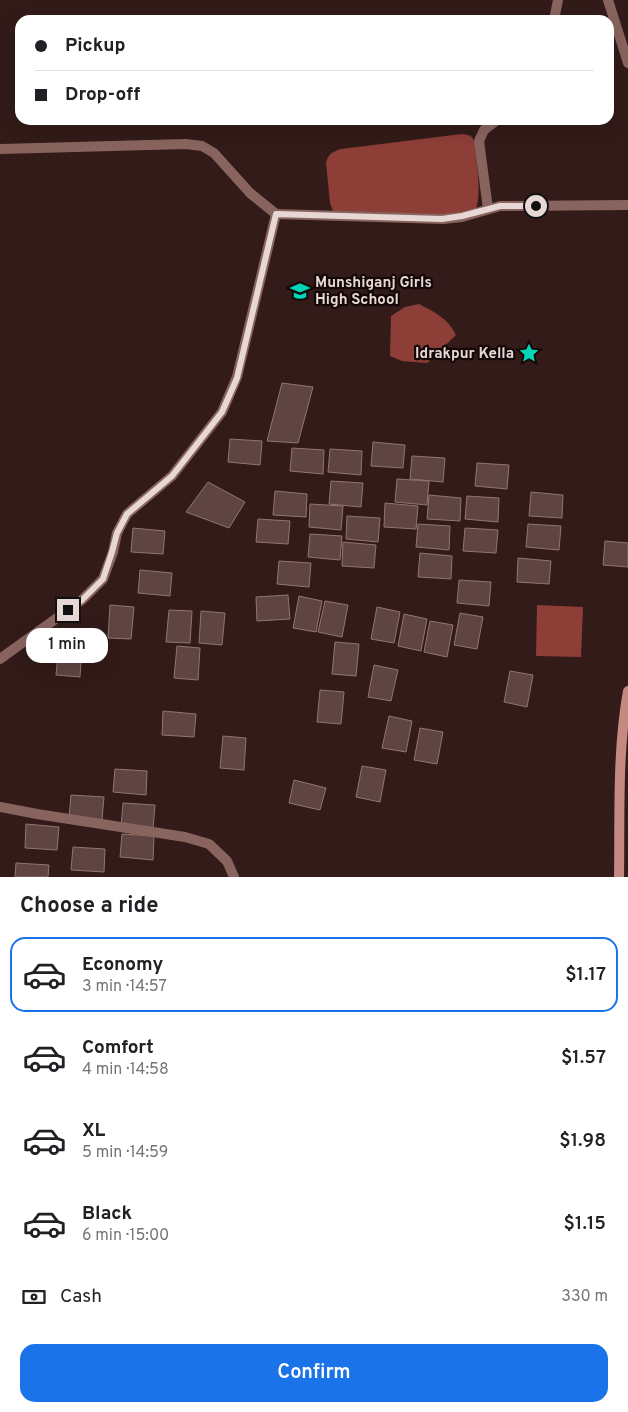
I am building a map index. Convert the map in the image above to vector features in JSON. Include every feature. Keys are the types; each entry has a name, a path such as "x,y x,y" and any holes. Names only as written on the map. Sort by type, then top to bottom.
{"street":[{"path":"555,15 558,0"},
{"path":"608,0 613,15"},
{"path":"614,19 628,63"},
{"path":"488,209 479,141 484,130 490,125"},
{"path":"0,149 186,144 202,146 214,153 250,193 276,214 442,219 500,206 628,205"},
{"path":"0,659 82,600 103,579 117,533 127,514 172,476 222,412 237,378 276,214"},
{"path":"619,877 621,754 628,691"},
{"path":"0,807 56,818 185,836 209,844 227,861 234,877"}],"shaded area":[{"path":"462,134 471,136 475,145 479,186 476,209 462,216 333,211 330,203 326,163 329,155 333,152 341,149"},
{"path":"419,304 445,320 456,335 427,363 402,361 390,356 391,316 405,307"},
{"path":"537,605 583,607 581,657 536,656"}],"building":[{"path":"282,383 313,387 298,443 267,441"},
{"path":"230,439 262,441 260,465 228,462"},
{"path":"373,442 405,445 403,468 371,466"},
{"path":"292,448 324,450 323,474 290,471"},
{"path":"330,449 362,451 361,475 328,472"},
{"path":"412,456 445,458 443,482 410,479"},
{"path":"477,463 509,465 507,489 475,486"},
{"path":"397,479 429,481 427,505 395,502"},
{"path":"331,481 363,483 361,507 329,504"},
{"path":"208,482 245,502 229,528 186,512"},
{"path":"275,491 307,494 306,517 273,515"},
{"path":"531,492 563,495 562,518 529,516"},
{"path":"429,495 461,498 460,521 427,519"},
{"path":"467,496 499,498 498,522 465,519"},
{"path":"385,503 418,506 416,529 384,527"},
{"path":"310,504 343,506 341,530 309,527"},
{"path":"347,516 380,518 378,542 346,539"},
{"path":"258,519 290,521 288,544 256,542"},
{"path":"418,524 450,526 449,550 416,547"},
{"path":"528,524 561,526 559,550 526,547"},
{"path":"133,528 165,531 163,554 131,552"},
{"path":"465,528 498,530 496,553 463,551"},
{"path":"310,534 342,536 340,560 308,557"},
{"path":"605,541 628,543 628,567 603,565"},
{"path":"343,542 376,545 374,568 342,566"},
{"path":"420,553 452,556 451,579 418,577"},
{"path":"518,558 551,561 549,584 517,582"},
{"path":"279,561 311,563 309,587 277,584"},
{"path":"140,570 172,573 170,596 138,593"},
{"path":"459,580 491,582 489,606 457,603"},
{"path":"288,595 290,619 257,621 256,597"},
{"path":"299,596 322,601 316,632 293,628"},
{"path":"325,601 348,605 342,637 318,632"},
{"path":"110,605 134,607 131,639 108,638"},
{"path":"377,607 400,612 394,643 371,639"},
{"path":"169,610 192,611 190,643 166,642"},
{"path":"201,611 225,613 222,645 199,643"},
{"path":"460,613 483,617 477,649 454,645"},
{"path":"404,614 427,619 421,651 398,646"},
{"path":"430,621 453,625 447,657 424,652"},
{"path":"335,642 359,644 356,676 332,674"},
{"path":"59,643 82,645 80,677 56,675"},
{"path":"177,646 200,648 198,680 174,678"},
{"path":"374,665 398,670 391,701 368,697"},
{"path":"510,671 533,675 527,707 504,702"},
{"path":"320,690 344,692 341,724 317,722"},
{"path":"163,711 196,714 194,737 162,735"},
{"path":"389,716 412,721 406,752 382,748"},
{"path":"420,728 443,732 437,764 414,760"},
{"path":"223,736 246,738 244,770 220,768"},
{"path":"362,766 386,770 380,802 356,797"},
{"path":"115,769 147,771 146,795 113,792"},
{"path":"294,780 326,788 320,810 289,803"},
{"path":"71,795 104,797 102,820 69,818"},
{"path":"123,803 155,805 153,829 121,827"},
{"path":"26,824 59,827 57,850 25,848"},
{"path":"122,834 154,836 153,860 120,857"},
{"path":"73,847 105,849 104,872 71,870"},
{"path":"16,863 49,865 48,877 15,877"}],"place":[{"name":"Munshiganj Girls High School","path":"300,291"},
{"name":"Idrakpur Kella","path":"529,353"}],"route":[{"path":"68,610 82,600 103,579 117,533 127,514 172,476 222,412 237,378 276,214 442,219 500,206 536,206"}]}
